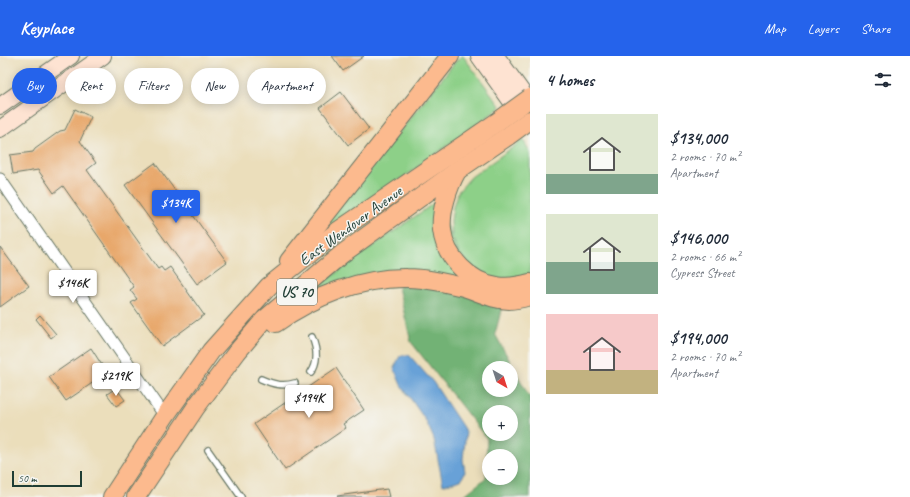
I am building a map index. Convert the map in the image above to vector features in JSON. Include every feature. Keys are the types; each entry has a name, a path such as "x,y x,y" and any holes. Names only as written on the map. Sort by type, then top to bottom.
{"highway":[{"path":"269,286 450,56"},
{"name":"East Wendover Avenue","path":"112,497 165,416 211,351 269,286 338,231 530,98"},
{"name":"East Wendover Avenue","path":"136,497 196,407 237,352 264,320 342,254 530,120"},
{"path":"458,170 450,183 444,203 442,230 447,249 458,264 476,280 496,286 515,287 530,284"},
{"path":"237,352 292,311 326,294 350,286 381,280 407,278 432,280 461,286 485,295 509,300 530,296"}],"main road":[{"path":"0,106 71,56"},
{"path":"0,129 104,56"},
{"path":"478,56 530,129"},
{"path":"496,56 530,103"}],"street":[{"path":"0,179 165,416"}],"lane":[{"path":"311,372 315,367 317,359 316,345 312,337"},
{"path":"261,379 280,385 288,385 295,382"},
{"path":"208,450 241,497"}],"green space":[{"path":"462,56 501,107 308,246 456,61"},
{"path":"523,140 530,152 530,280 501,282 470,266 459,253 452,237 451,221 453,207 458,192 471,177"},
{"path":"444,196 440,209 470,281 449,278 303,299 346,265"},
{"path":"419,285 444,288 502,307 495,334 510,361 482,361 482,397 518,397 518,376 530,398 530,497 457,497 463,496 482,481 482,485 518,485 518,449 487,449 487,441 518,441 518,405 482,405 482,433 411,342 398,287"}],"water":[{"path":"409,355 433,382 466,432 463,459 465,472 461,480 443,485 434,439 426,421 401,385 394,368 400,356"}],"building":[{"path":"332,56 364,56 343,71"},
{"path":"341,92 369,129 348,145 320,108"},
{"path":"75,109 91,117 80,141 96,163 87,170 158,269 161,267 164,271 170,267 204,315 162,346 131,303 137,299 130,290 134,287 63,186 54,193 38,170 13,174 10,155 33,152 60,131 65,130"},
{"path":"155,163 227,262 197,284 125,185"},
{"path":"0,247 29,286 0,307"},
{"path":"40,315 56,334 51,338 36,319"},
{"path":"91,348 107,373 66,401 49,377"},
{"path":"336,368 364,410 343,424 346,428 285,470 254,424"},
{"path":"116,388 125,400 116,406 107,394"},
{"path":"387,489 389,497 337,497 337,496"}]}
